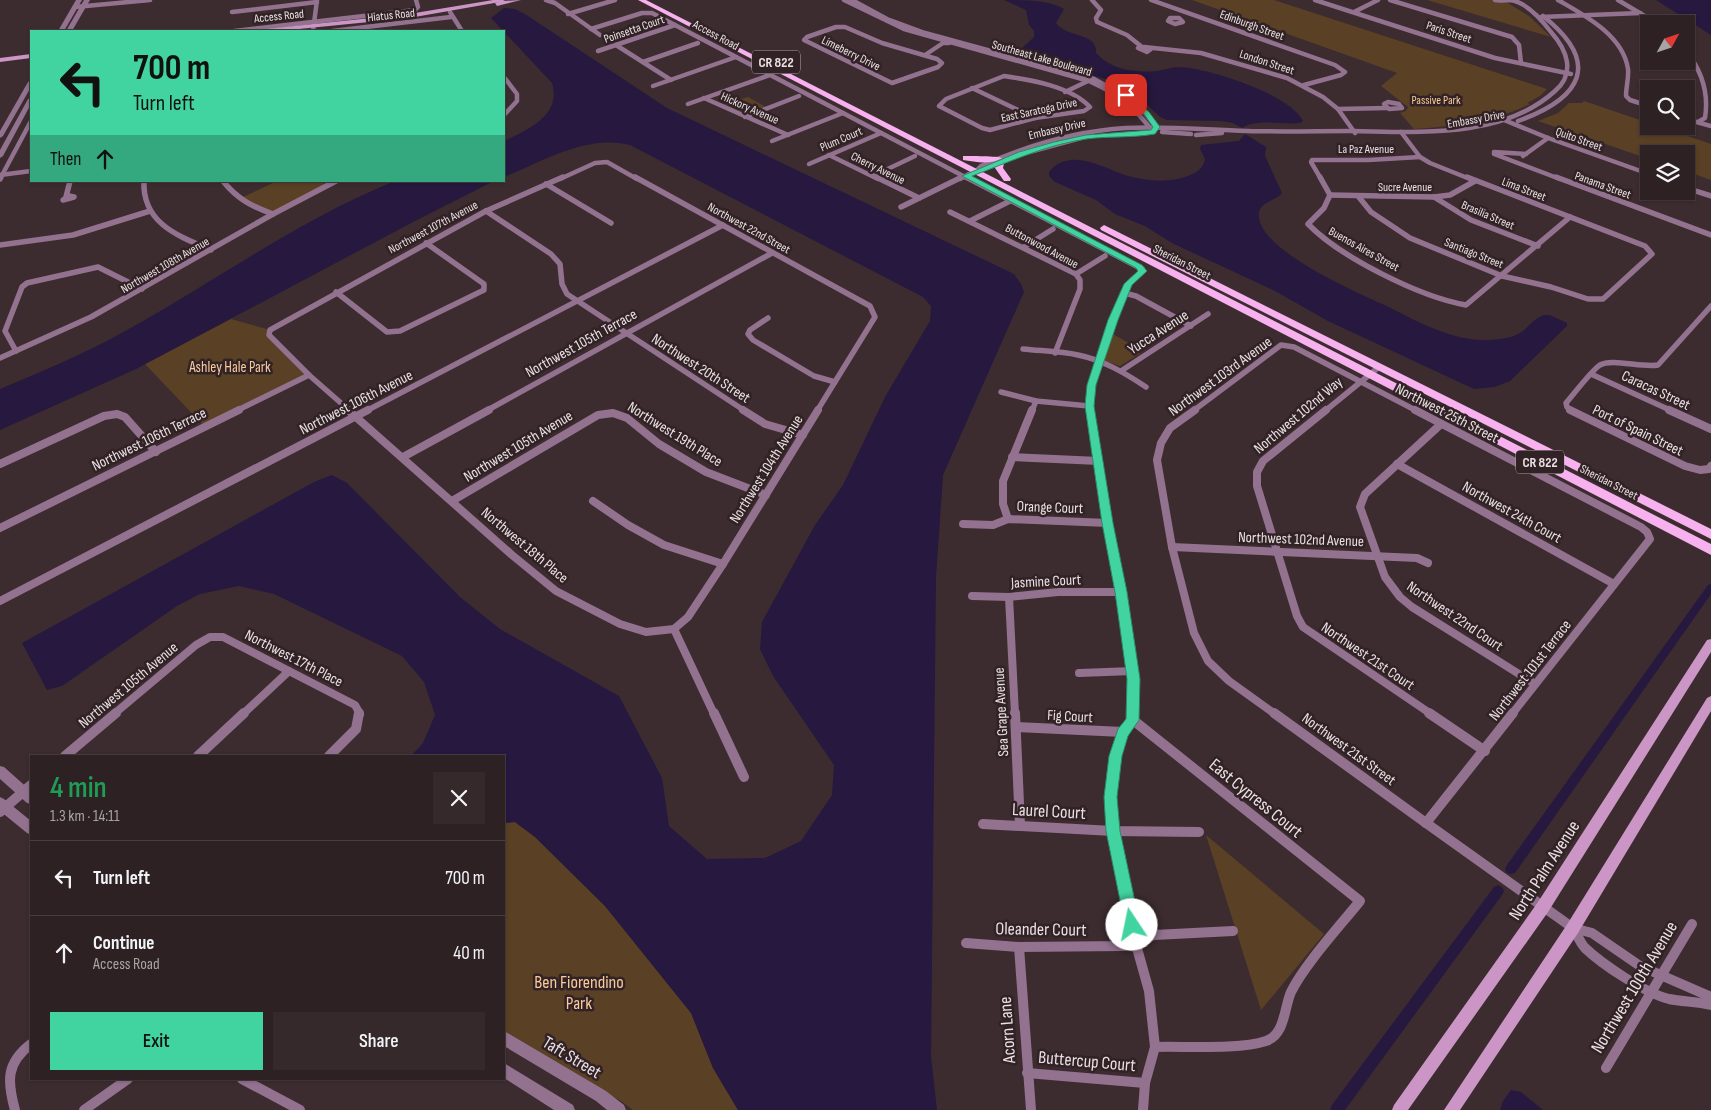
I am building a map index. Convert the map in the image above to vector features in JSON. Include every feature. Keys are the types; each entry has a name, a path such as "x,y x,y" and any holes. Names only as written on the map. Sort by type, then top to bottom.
{"main road":[{"path":"450,13 502,0"},
{"path":"278,30 450,13 518,0"},
{"name":"Sheridan Street","path":"641,0 689,21 823,86 966,158 981,169 1070,220 1711,550"},
{"name":"Sheridan Street","path":"654,0 814,90 981,169 1007,179 1370,374 1711,534"},
{"path":"300,30 314,27"},
{"path":"0,61 30,58"},
{"path":"814,90 823,86"},
{"path":"966,158 999,160 999,168 1007,179"},
{"name":"North Palm Avenue","path":"1399,1110 1543,907 1711,643"},
{"path":"1451,1110 1573,928 1711,700"}],"street":[{"path":"62,30 79,0"},
{"path":"70,30 87,0"},
{"path":"75,7 150,0"},
{"name":"Access Road","path":"254,30 314,27 415,10 418,7 416,0"},
{"path":"546,0 555,2 568,14 600,34"},
{"path":"568,14 615,0"},
{"name":"Southeast Lake Boulevard","path":"844,0 894,26 1092,80 1137,103 1154,130"},
{"name":"Southeast Lake Boulevard","path":"852,0 887,19 951,41"},
{"name":"London Street","path":"1092,0 1101,10 1096,18 1097,22 1127,35 1142,47 1210,55 1270,72 1304,85 1338,109 1355,133"},
{"name":"Edinburgh Street","path":"1151,0 1335,65 1345,72 1342,75 1304,85"},
{"name":"Paris Street","path":"1315,0 1495,58 1578,75"},
{"path":"1354,12 1378,0"},
{"path":"1390,0 1515,39 1519,46 1521,64"},
{"path":"1495,0 1509,0 1537,17 1549,28 1566,51 1568,73"},
{"path":"1516,0 1543,17 1568,41 1580,64 1578,75"},
{"path":"1558,0 1584,15 1603,30 1613,42 1627,65 1628,98 1640,103"},
{"path":"1618,0 1643,15"},
{"path":"232,12 317,1 314,27"},
{"name":"Access Road","path":"591,29 647,12 966,176"},
{"path":"450,13 461,30"},
{"name":"Hiatus Road","path":"339,30 450,13"},
{"path":"1537,17 1640,13"},
{"path":"1181,19 1191,14"},
{"path":"66,21 76,20"},
{"name":"Poinsetta Court","path":"598,51 675,25"},
{"name":"Limeberry Drive","path":"925,55 882,43 842,26 804,39 806,42 892,83 942,65 940,60 931,57"},
{"path":"925,55 951,41"},
{"path":"925,55 931,57 949,45 951,41"},
{"path":"643,62 698,43"},
{"path":"616,45 671,80"},
{"path":"653,86 736,57"},
{"path":"1695,61 1702,74 1706,96 1705,118 1698,122"},
{"name":"Embassy Drive","path":"1402,134 1442,130 1504,120 1521,115 1554,94 1564,82 1568,73"},
{"path":"688,104 770,75"},
{"name":"Embassy Drive","path":"999,160 1046,146 1086,137 1154,130 1402,134 1462,133 1510,123 1551,106 1564,96 1578,75"},
{"path":"972,88 1004,76 1066,92 1092,80"},
{"path":"505,77 517,94 517,101 505,114"},
{"name":"Southeast Lake Boulevard","path":"1092,80 1140,112 1148,128"},
{"path":"972,88 1035,118"},
{"name":"East Saratoga Drive","path":"972,88 946,99 939,106 982,128 990,130 1035,118 1084,111 1090,105 1066,92"},
{"path":"0,136 29,90"},
{"path":"745,117 799,96"},
{"name":"Hickory Avenue","path":"704,98 788,136"},
{"path":"0,156 30,101"},
{"path":"1338,109 1387,108"},
{"path":"772,142 843,113"},
{"path":"12,115 23,114"},
{"name":"Quito Street","path":"1504,120 1640,171"},
{"path":"1695,121 1711,126"},
{"path":"1,176 30,123"},
{"name":"Embassy Drive","path":"901,207 1034,143 1100,130 1148,128 1162,132 1214,135 1239,131"},
{"name":"Plum Court","path":"809,164 881,132"},
{"name":"Lima Street","path":"1402,134 1420,157 1475,181 1650,250 1652,254 1604,299 1596,299"},
{"path":"1516,163 1548,138"},
{"name":"Panama Street","path":"1526,154 1494,152 1496,156 1711,235"},
{"name":"Cherry Avenue","path":"829,155 919,198"},
{"path":"873,176 915,156"},
{"name":"La Paz Avenue","path":"1330,195 1310,162 1312,160 1368,160 1420,157"},
{"name":"Northwest 107th Avenue","path":"277,325 486,211 595,163 607,162"},
{"name":"Northwest 22nd Street","path":"607,162 870,306 875,318"},
{"path":"1,176 30,171"},
{"path":"966,176 1142,269 1128,284 1124,293 1092,385 1090,406 1133,672 1133,720 1123,732 1115,756 1111,789 1113,831 1135,941 1149,991 1154,1047 1145,1083 1143,1110"},
{"name":"Sucre Avenue","path":"1330,195 1434,197 1450,195 1475,181"},
{"path":"66,196 70,182"},
{"path":"144,182 144,197 150,211 165,226 211,250"},
{"path":"224,182 233,195 250,206 273,214"},
{"path":"322,182 326,185"},
{"name":"Northwest 108th Avenue","path":"0,358 91,317 334,182"},
{"path":"546,184 611,223"},
{"path":"1695,191 1711,196"},
{"name":"Buenos Aires Street","path":"1330,195 1328,205 1323,212 1308,224 1313,232 1334,247 1365,264 1450,304 1459,306 1466,305 1502,276"},
{"name":"Santiago Street","path":"1358,196 1371,212 1410,238 1502,276 1596,299"},
{"name":"Brasilia Street","path":"1434,197 1448,208 1468,219 1538,246"},
{"path":"970,221 1012,200"},
{"path":"0,245 73,235 150,211"},
{"name":"Northwest 20th Street","path":"486,211 551,254 560,264 562,284 567,294 765,424 803,435"},
{"name":"Buttonwood Avenue","path":"950,212 1024,246 1076,274 1080,280 1080,288 1055,353"},
{"path":"1502,276 1570,217"},
{"path":"1061,226 1070,220"},
{"name":"Northwest 106th Avenue","path":"0,601 723,225"},
{"path":"1024,246 1053,229"},
{"path":"336,292 387,332 400,331 484,290 484,284 426,243"},
{"name":"Northwest 105th Terrace","path":"402,456 772,252"},
{"path":"1076,274 1105,256"},
{"path":"16,351 4,331 22,287 27,282 98,267 142,289"},
{"path":"1124,293 1136,296 1190,326"},
{"path":"1591,374 1600,365 1605,363 1648,367 1658,365 1711,306"},
{"name":"Yucca Avenue","path":"1122,371 1208,314"},
{"path":"768,318 750,330 748,334 753,340 814,376 836,382"},
{"name":"Northwest 104th Avenue","path":"674,629 688,617 723,564 875,318"},
{"name":"Northwest 18th Place","path":"277,325 270,330 269,335 309,375 556,591 620,624 646,632 674,629"},
{"name":"Northwest 103rd Avenue","path":"1172,547 1157,460 1161,443 1176,422 1281,345 1288,345"},
{"name":"Northwest 25th Street","path":"1288,345 1370,374 1441,424 1642,527 1647,532"},
{"path":"1024,349 1068,353 1099,362 1122,371 1146,387"},
{"name":"Northwest 102nd Way","path":"1277,553 1257,486 1256,472 1263,461 1370,374"},
{"name":"Port of Spain Street","path":"1591,374 1567,400 1567,407 1576,414 1685,466 1700,470 1709,469 1711,466"},
{"name":"Caracas Street","path":"1591,374 1711,429"},
{"name":"Northwest 106th Terrace","path":"0,528 309,375"},
{"path":"1001,392 1036,402 1090,406"},
{"path":"1008,519 1003,504 1002,490 1005,473 1036,402"},
{"name":"Northwest 19th Place","path":"598,415 613,412 627,418 659,444 706,472 766,495"},
{"path":"0,464 104,416 117,414 126,417 156,452"},
{"name":"Northwest 105th Avenue","path":"452,501 598,415"},
{"name":"Northwest 22nd Court","path":"1441,424 1365,494 1360,507 1363,519 1391,588 1412,607 1535,684"},
{"path":"1012,457 1099,461"},
{"name":"Northwest 24th Court","path":"1397,464 1614,584"},
{"path":"593,501 628,525 664,544 723,564"},
{"name":"Orange Court","path":"964,524 993,525 1008,519 1108,523"},
{"name":"Northwest 101st Terrace","path":"1426,824 1650,539 1647,532"},
{"name":"Northwest 102nd Avenue","path":"1172,547 1416,558 1428,563"},
{"name":"Northwest 21st Street","path":"1172,547 1194,633 1208,661 1230,681 1426,824 1573,928 1592,932 1635,963 1660,976 1711,997"},
{"name":"Northwest 21st Court","path":"1277,553 1297,616 1303,627 1484,751"},
{"name":"Jasmine Court","path":"972,596 1009,597 1058,592 1121,592"},
{"name":"Sea Grape Avenue","path":"1009,597 1020,826"},
{"path":"674,629 744,777"},
{"name":"Northwest 105th Avenue","path":"66,755 196,645 210,637"},
{"name":"Northwest 17th Place","path":"210,637 223,637 355,705 360,715 356,729 330,755"},
{"path":"199,755 289,670"},
{"path":"1079,673 1133,672"},
{"name":"East Cypress Court","path":"1133,720 1360,901 1296,982 1288,999 1286,1015 1278,1032 1267,1041 1236,1045 1154,1047"},
{"name":"Fig Court","path":"1016,727 1123,732"},
{"path":"0,771 28,792 2,808 30,828"},
{"name":"Laurel Court","path":"983,824 1113,831 1199,832"},
{"name":"Northwest 100th Avenue","path":"1606,1068 1692,924"},
{"name":"Northwest 21st Street","path":"1573,928 1584,947 1650,993 1670,999 1698,1001 1711,1005"},
{"name":"Oleander Court","path":"966,943 1019,947 1123,946 1154,935 1233,930"},
{"name":"Acorn Lane","path":"1019,947 1031,1110"},
{"path":"1626,978 1635,963"},
{"name":"Taft Street","path":"505,1039 600,1096 619,1110"},
{"path":"15,1110 9,1091 10,1071 22,1050 30,1045"},
{"path":"505,1071 568,1110"},
{"name":"Buttercup Court","path":"1027,1073 1145,1083"},
{"path":"84,1110 127,1080"},
{"path":"244,1080 300,1110"}],"green space":[{"name":"Passive Park","path":"1192,0 1274,0 1547,89 1540,96 1527,103 1530,104 1502,115 1459,125 1414,129 1400,113 1406,111 1408,107 1381,86 1397,73"},
{"path":"1427,0 1503,0 1529,16 1551,37"},
{"path":"748,97 766,107 747,114 724,104"},
{"path":"1584,101 1640,120 1640,135 1685,135 1711,144 1711,180 1695,174 1695,145 1640,145 1640,156 1538,121 1558,113 1569,103 1582,103"},
{"path":"275,182 322,182 326,185 273,214 239,199"},
{"name":"Ashley Hale Park","path":"231,319 270,330 269,335 309,375 205,427 145,364"},
{"path":"1113,334 1139,349 1136,351 1141,353 1120,366 1105,361 1104,359"},
{"name":"Ben Fiorendino Park","path":"515,822 535,837 605,906 691,1013 713,1068 738,1110 633,1110 621,1101 505,1039 505,823"},
{"path":"1206,835 1324,934 1261,1010"}],"shaded area":[{"path":"1004,0 1044,2 1064,9 1056,23 1067,31 1087,38 1095,46 1096,53 1102,59 1116,67 1132,71 1156,71 1174,67 1192,68 1228,77 1266,92 1282,101 1295,111 1303,121 1300,123 1255,123 1242,128 1233,123 1221,121 1167,120 1160,117 1139,97 1108,80 1017,53 1034,37 1034,31 1029,25 1026,10"},
{"path":"1656,0 1711,0 1711,35 1695,25 1695,15 1680,15"},
{"path":"504,8 515,9 525,14 667,108 1014,274 1021,284 1024,292 943,475 936,578 931,1056 937,1110 738,1110 713,1068 691,1013 605,906 535,837 515,822 505,823 505,755 412,755 423,743 435,715 424,682 402,656 274,594 239,586 200,594 177,606 62,686 47,690 22,643 314,482 332,475 347,483 460,597 500,629 619,696 662,778 669,826 707,859 765,858 801,841 832,795 834,765 773,676 760,649 762,622 815,525 843,485 885,397 930,321 931,306 923,297 630,145 597,143 581,146 505,177 505,141 523,132 541,120 548,113 554,94 552,83 505,33 505,30 502,30 491,18"},
{"path":"1245,134 1266,147 1265,156 1282,193 1260,209 1259,218 1264,231 1276,244 1292,256 1331,280 1421,323 1459,337 1483,340 1507,338 1520,333 1544,315 1550,315 1567,323 1567,326 1510,381 1495,387 1474,389 1328,321 1275,291 1172,243 1145,226 1115,214 1096,200 1055,182 1049,176 1049,172 1057,165 1066,161 1076,160 1086,161 1141,179 1174,180 1198,171 1205,159 1200,149 1201,145 1239,141"},
{"path":"393,182 492,182 136,369 0,430 0,389 112,338 292,232 360,196"},
{"path":"1511,1090 1521,1092 1543,1110 1500,1110 1503,1101"}],"waterway":[{"path":"1511,869 1711,587"},
{"path":"1337,1110 1498,891"}],"route":[{"path":"1126,95 1147,113 1156,127 1153,132 1086,137 1054,144 1022,154 966,176 1142,269 1128,284 1113,320 1092,385 1090,406 1134,679 1133,720 1122,733 1115,756 1110,797 1113,831 1132,925"}]}
